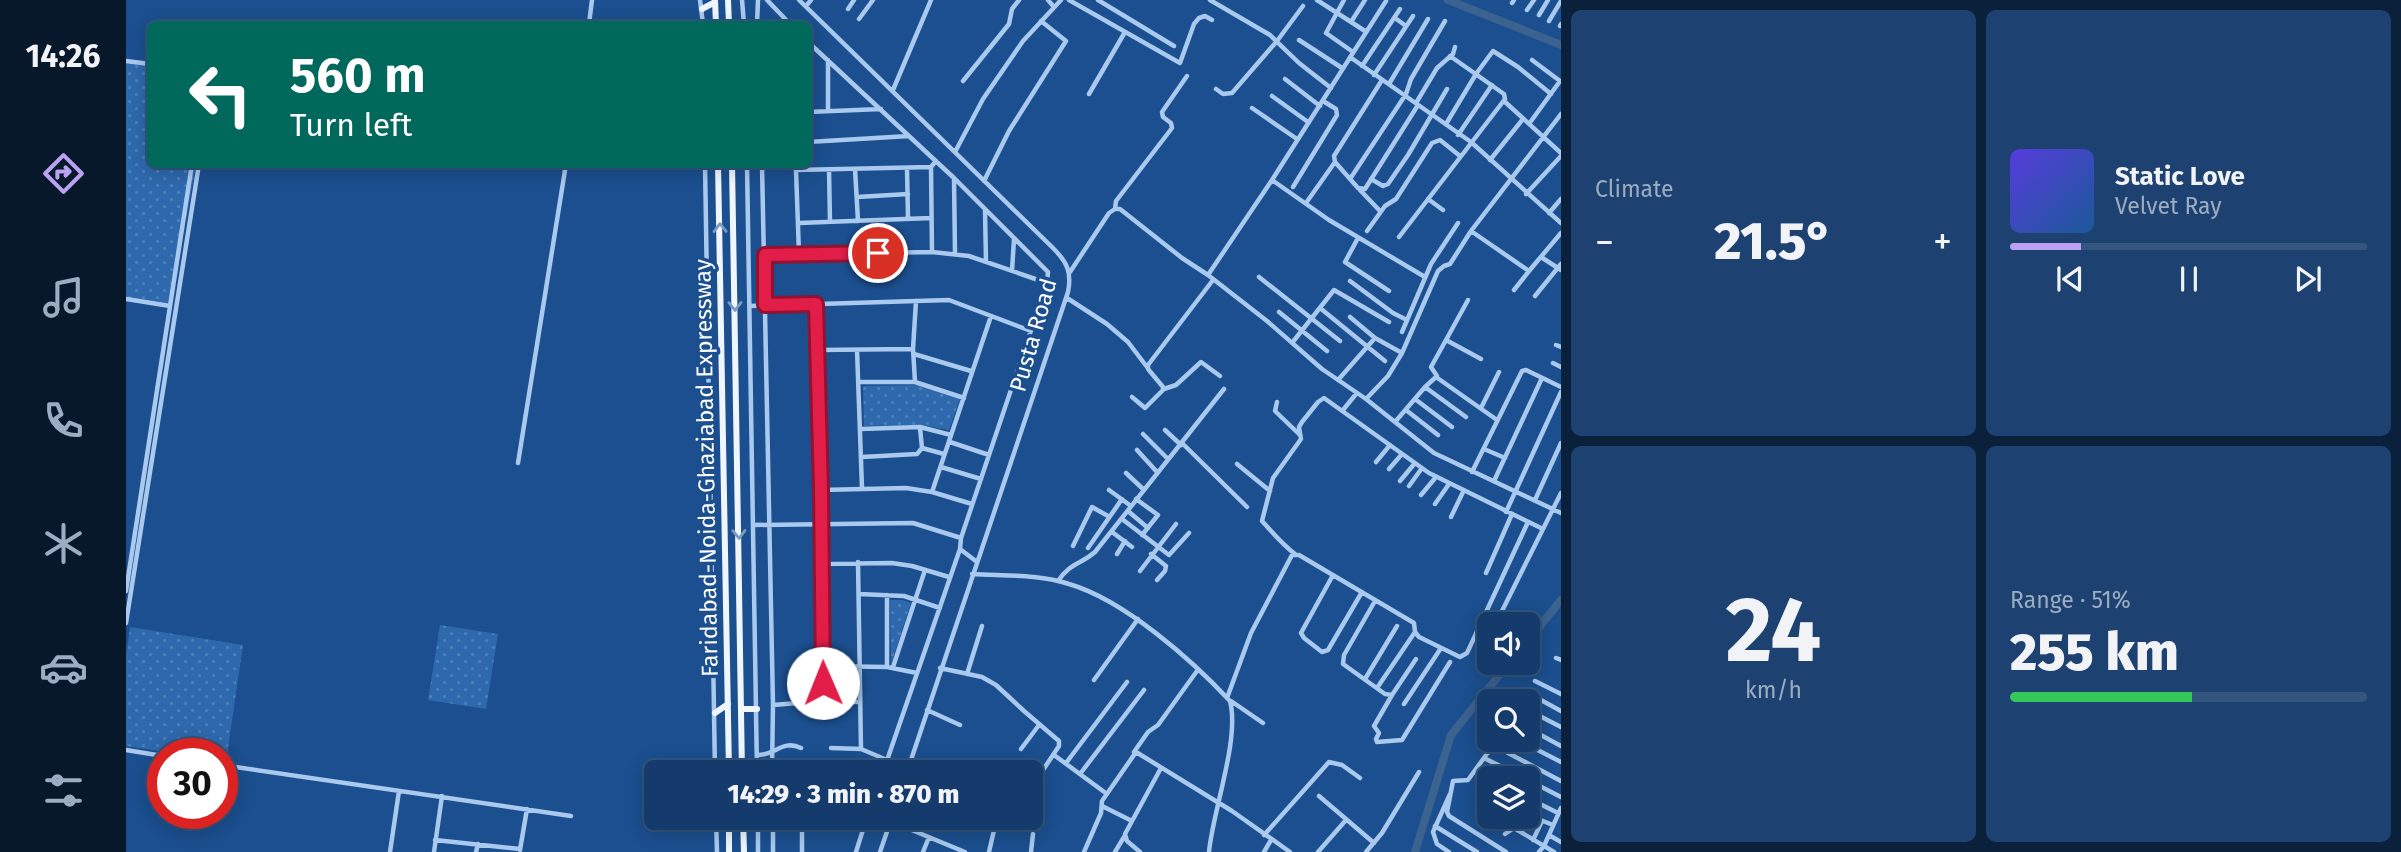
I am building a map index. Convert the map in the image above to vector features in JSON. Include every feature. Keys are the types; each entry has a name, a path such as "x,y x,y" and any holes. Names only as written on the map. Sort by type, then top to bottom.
{"main road":[{"path":"728,0 729,21"},
{"path":"702,9 715,1 716,21"},
{"name":"Faridabad-Noida-Ghaziabad Expressway","path":"718,168 729,760"},
{"name":"Faridabad-Noida-Ghaziabad Expressway","path":"732,168 742,760"},
{"path":"715,713 728,704"},
{"path":"741,709 757,709"},
{"path":"729,830 729,852"},
{"path":"743,830 744,852"}],"street":[{"path":"589,21 592,0"},
{"path":"701,0 703,21"},
{"path":"742,0 744,21"},
{"path":"757,21 758,0"},
{"path":"766,0 787,21"},
{"name":"Pusta Road","path":"799,0 1065,260 1070,273 1066,298 911,760"},
{"path":"806,6 811,0"},
{"path":"848,9 855,0"},
{"path":"859,19 873,0"},
{"path":"892,90 931,0"},
{"path":"963,81 1009,24 1012,9 1019,0"},
{"path":"1048,0 1055,7"},
{"path":"955,152 983,99 1023,41 1061,0"},
{"path":"1069,0 1180,63 1196,21 1205,16 1212,20"},
{"path":"1098,0 1174,46"},
{"path":"1210,0 1254,24 1331,88"},
{"path":"1317,0 1325,2 1365,31"},
{"path":"1345,0 1326,33 1362,66 1406,94 1471,142 1561,223"},
{"path":"1351,22 1365,0"},
{"path":"1527,10 1534,0"},
{"path":"1539,15 1548,0"},
{"path":"1208,275 1386,1"},
{"path":"1549,21 1561,1"},
{"path":"1216,89 1223,94 1232,93 1303,6"},
{"path":"1362,66 1401,9"},
{"path":"1374,75 1413,16"},
{"path":"1395,18 1406,26"},
{"path":"1389,84 1428,19"},
{"path":"984,181 1009,131 1066,41 1041,21"},
{"path":"1350,180 1406,94 1411,79 1445,21"},
{"path":"1089,94 1125,32"},
{"path":"1300,40 1342,68"},
{"path":"812,45 954,178 1048,272 1047,283 972,504 960,549 887,760 860,749 831,748"},
{"path":"1360,189 1365,189 1439,65 1450,56 1455,47"},
{"path":"1445,125 1476,74 1490,54 1495,52 1551,94"},
{"path":"1399,237 1504,101 1504,94 1450,56"},
{"path":"828,59 828,111"},
{"path":"1529,124 1560,81 1532,60"},
{"path":"126,61 147,64"},
{"path":"1115,209 1116,201 1172,128 1162,112 1187,76"},
{"path":"1285,79 1321,103 1336,109 1337,115 1293,187"},
{"path":"1306,204 1335,162 1335,156 1382,80"},
{"path":"1458,135 1492,85"},
{"path":"1371,179 1383,186 1388,184 1447,89"},
{"path":"1272,96 1308,122"},
{"path":"1504,101 1561,155 1526,194"},
{"path":"1252,108 1297,139"},
{"path":"812,112 881,109"},
{"path":"1366,399 1388,376 1402,353 1438,271 1450,264 1471,231 1561,114"},
{"path":"1489,160 1523,119"},
{"path":"812,142 909,136"},
{"path":"1367,231 1387,203 1396,199 1433,143 1440,140 1460,156"},
{"path":"932,251 931,167 936,161"},
{"path":"1335,162 1381,212"},
{"path":"807,168 829,170 931,167"},
{"path":"126,623 191,168"},
{"path":"126,591 197,168"},
{"path":"518,463 565,168"},
{"path":"705,168 715,760"},
{"path":"747,168 757,760"},
{"path":"762,168 772,760"},
{"path":"796,168 799,255"},
{"path":"907,168 908,218"},
{"path":"855,169 858,221"},
{"path":"829,170 830,222"},
{"path":"954,178 955,254"},
{"path":"1272,180 1425,277"},
{"path":"857,197 908,194"},
{"path":"1428,199 1443,210"},
{"path":"1549,213 1561,199"},
{"path":"1070,273 1109,213 1119,209 1208,275 1434,453 1561,513"},
{"path":"985,210 986,262"},
{"path":"799,223 931,218"},
{"path":"1402,332 1431,264 1458,223"},
{"path":"1471,231 1529,271"},
{"path":"1514,290 1561,233"},
{"path":"1358,237 1345,260 1346,264 1389,291"},
{"path":"1012,271 1014,238"},
{"path":"765,255 932,251 986,262 1047,283"},
{"path":"1535,296 1560,267 1541,257"},
{"path":"1431,264 1438,271"},
{"path":"1259,277 1339,341"},
{"path":"1147,367 1213,279"},
{"path":"1350,281 1393,313 1407,320"},
{"path":"1292,343 1332,291 1336,290 1390,323"},
{"path":"1066,298 1107,324 1128,342 1164,389"},
{"path":"126,299 173,307"},
{"path":"750,306 949,300 1031,331"},
{"path":"1468,300 1431,367 1437,377 1497,420"},
{"path":"915,382 916,301"},
{"path":"816,304 823,701"},
{"path":"1320,308 1385,362"},
{"path":"1279,312 1327,351"},
{"path":"932,492 991,316"},
{"path":"1350,317 1376,338 1402,353"},
{"path":"1338,380 1376,338"},
{"path":"1446,340 1481,359"},
{"path":"818,350 914,351 971,371"},
{"path":"857,350 862,429 862,488"},
{"path":"1132,397 1145,408 1164,389 1174,387 1201,362 1220,376"},
{"path":"1553,363 1561,367"},
{"path":"1472,472 1522,371 1561,389 1506,512"},
{"path":"1481,408 1499,372"},
{"path":"1395,422 1437,377"},
{"path":"1494,481 1542,378"},
{"path":"859,382 915,382 964,398"},
{"path":"1425,387 1466,417"},
{"path":"1058,581 1070,566 1093,554 1224,389"},
{"path":"1343,410 1356,394"},
{"path":"1528,522 1467,653 1460,657 1419,637 1414,623 1295,554 1282,544 1262,521 1273,478 1301,436 1299,427 1321,399 1327,399 1436,477 1543,528"},
{"path":"1415,399 1452,428"},
{"path":"1277,402 1275,411 1301,436"},
{"path":"1406,410 1438,435"},
{"path":"862,429 920,427 951,435"},
{"path":"862,457 917,454 922,448 920,427"},
{"path":"1165,430 1247,507"},
{"path":"1143,434 1168,459"},
{"path":"950,442 989,455"},
{"path":"1535,500 1561,443"},
{"path":"1376,461 1390,445"},
{"path":"922,448 945,454"},
{"path":"1484,449 1505,458"},
{"path":"1136,450 1157,472"},
{"path":"1389,469 1402,454"},
{"path":"1400,481 1415,463"},
{"path":"1237,464 1270,491"},
{"path":"941,467 981,479"},
{"path":"1409,486 1422,468"},
{"path":"1126,473 1143,489"},
{"path":"1421,495 1436,477"},
{"path":"1435,504 1449,484"},
{"path":"821,490 906,488 932,492 972,504"},
{"path":"1109,490 1122,499 1149,528"},
{"path":"1451,517 1464,490"},
{"path":"1501,612 1561,493"},
{"path":"1088,548 1122,499"},
{"path":"1136,499 1158,514 1142,535"},
{"path":"1073,546 1091,508 1108,516"},
{"path":"1486,573 1512,514"},
{"path":"1122,519 1169,555 1189,533"},
{"path":"753,525 913,523 961,538"},
{"path":"1140,571 1176,524"},
{"path":"1112,532 1132,547"},
{"path":"1117,554 1125,541"},
{"path":"960,549 976,562"},
{"path":"1151,554 1166,566 1157,580"},
{"path":"1209,852 1233,719 1229,700 1251,633 1289,557 1295,554"},
{"path":"858,562 860,749"},
{"path":"821,564 901,564 949,577"},
{"path":"894,667 925,570"},
{"path":"972,574 1058,581 1078,587 1138,619 1229,700 1263,723"},
{"path":"1333,575 1301,633 1322,652 1328,650 1362,592"},
{"path":"859,594 916,598 940,608"},
{"path":"887,595 887,667"},
{"path":"1375,601 1342,659 1344,665 1392,695"},
{"path":"1094,680 1138,619"},
{"path":"967,674 982,626"},
{"path":"1365,679 1397,626"},
{"path":"1377,688 1415,632"},
{"path":"1404,704 1441,648"},
{"path":"1416,659 1374,726 1379,733 1377,742 1402,740 1450,662"},
{"path":"822,666 894,667 917,673"},
{"path":"940,668 982,677 996,684 1059,741 1059,746 1043,771"},
{"path":"1084,852 1107,794 1147,732 1155,727 1197,670"},
{"path":"1535,681 1561,694"},
{"path":"1066,763 1127,682"},
{"path":"1080,774 1144,691"},
{"path":"1540,699 1561,710"},
{"path":"773,705 823,701 860,702"},
{"path":"927,710 960,725"},
{"path":"1540,716 1561,727"},
{"path":"1021,749 1039,725"},
{"path":"1540,735 1561,746"},
{"path":"757,755 767,755 785,745 801,748"},
{"path":"126,751 147,754"},
{"path":"1540,751 1561,762"},
{"path":"1488,752 1468,780 1453,781 1448,814 1506,852"},
{"path":"1507,752 1561,780"},
{"path":"1134,753 1217,801 1290,852"},
{"path":"1054,755 1107,794"},
{"path":"1484,758 1500,766"},
{"path":"1264,835 1329,762 1342,765 1360,778"},
{"path":"238,767 571,816"},
{"path":"1115,852 1161,768"},
{"path":"1366,852 1419,772"},
{"path":"1540,786 1561,797"},
{"path":"390,852 399,791"},
{"path":"1449,852 1434,840 1435,826 1451,793"},
{"path":"434,852 442,796"},
{"path":"1319,796 1374,843"},
{"path":"1540,804 1558,814"},
{"path":"1101,805 1132,821"},
{"path":"1539,852 1561,808"},
{"path":"435,840 520,851 527,809"},
{"path":"1318,852 1346,820"},
{"path":"1533,840 1542,821 1561,824"},
{"path":"1435,826 1477,852"},
{"path":"1505,834 1514,828 1554,852"},
{"path":"716,830 717,852"},
{"path":"758,830 758,852"},
{"path":"773,830 773,852"},
{"path":"802,830 802,852"},
{"path":"856,852 863,830"},
{"path":"880,852 887,830"},
{"path":"914,830 965,852"},
{"path":"989,852 994,830"},
{"path":"1031,852 1033,834"},
{"path":"1549,835 1561,842"},
{"path":"923,852 929,837"},
{"path":"1125,837 1138,851"},
{"path":"1264,852 1271,840"},
{"path":"476,852 478,844"}],"shaded area":[{"path":"126,61 147,64 147,168 195,168 170,306 126,299"},
{"path":"917,385 960,399 949,430 921,425 864,426 863,386"},
{"path":"890,600 911,603 891,664"},
{"path":"440,625 498,634 486,709 428,700"},
{"path":"130,627 243,645 229,738 147,738 147,749 126,746 126,656"}],"waterway":[{"path":"1448,0 1561,45"},
{"path":"1540,626 1561,600"},
{"path":"1415,852 1451,735 1499,675"}],"route":[{"path":"823,683 816,304 765,305 765,255 878,253"}]}
